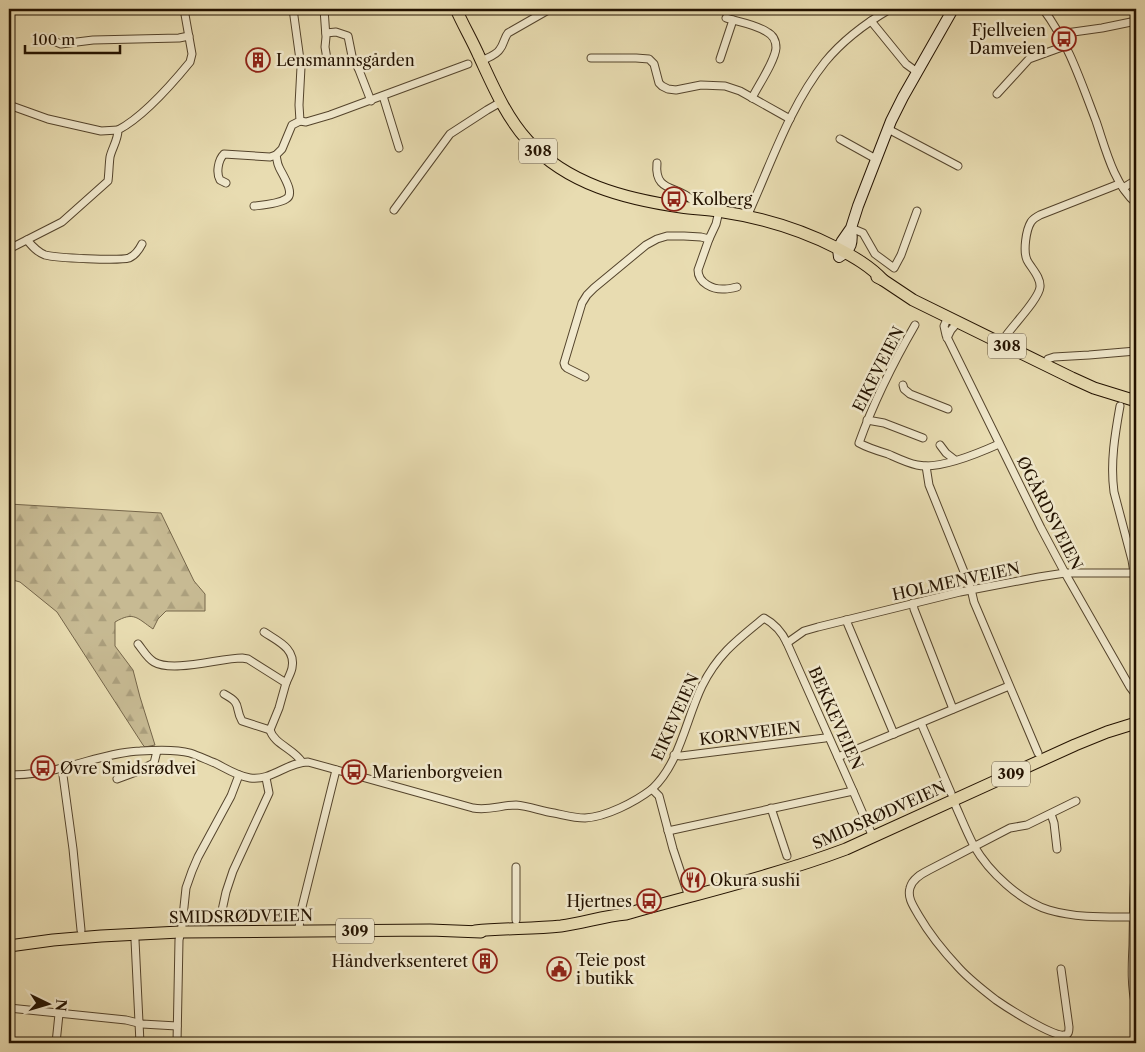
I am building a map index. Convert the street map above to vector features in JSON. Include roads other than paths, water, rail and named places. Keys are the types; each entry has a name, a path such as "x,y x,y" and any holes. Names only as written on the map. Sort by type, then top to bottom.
{"main road":[{"name":"308","path":"455,11 501,102 515,125 527,140 548,159 571,175 586,183 618,194 687,204 701,214 719,214 841,253 862,262 906,296 953,320 1094,388 1136,401"},
{"name":"SMIDSRØDVEIEN","path":"9,946 101,936 180,932 475,931 521,936 587,928 614,920 626,914 812,862 873,837 952,796 1107,732 1136,723"}],"street":[{"path":"9,105 48,119 93,130 107,132 118,130 128,125 156,100 190,62 192,54 184,9"},
{"path":"292,9 301,66 298,114 300,120"},
{"path":"324,9 327,59"},
{"path":"481,61 497,53 508,34 550,9"},
{"path":"748,212 790,119 806,90 826,61 844,42 890,9"},
{"path":"841,253 851,245 851,228 897,108 953,9"},
{"path":"1043,9 1059,34 1081,82 1121,186 1136,202"},
{"path":"720,59 729,19 765,30 772,36 776,42 775,54 752,98"},
{"path":"871,21 906,64 917,72"},
{"path":"1059,34 1135,24"},
{"path":"326,33 336,32 348,36 352,56 371,100"},
{"path":"49,39 61,44 93,40 179,38 189,36"},
{"path":"997,94 1029,59 1065,46"},
{"path":"591,58 649,59 654,64 658,83 668,89 676,90 697,85 716,85 732,88 790,119"},
{"path":"300,120 312,121 468,64"},
{"path":"383,96 400,148"},
{"path":"394,210 450,134 501,102"},
{"path":"226,183 218,178 220,160 224,154 270,157 276,155 282,149 292,125 300,120"},
{"path":"9,249 62,222 108,181 110,157 118,130"},
{"path":"888,130 958,166"},
{"path":"840,139 876,160"},
{"path":"254,206 285,200 289,197 288,186 277,163 276,155"},
{"path":"657,163 657,173 660,182 668,188 686,195 687,204"},
{"path":"1005,337 1034,300 1040,288 1037,275 1028,261 1025,252 1027,231 1032,221 1040,215 1136,180"},
{"path":"851,228 863,232 875,254 894,268 901,255 917,211"},
{"path":"719,214 698,270 698,275 699,279 704,283 718,289 737,287"},
{"path":"585,377 564,366 564,363 580,310 587,295 646,245 657,238 684,236 709,239"},
{"path":"27,240 36,250 45,255 72,258 128,258 136,254 142,244"},
{"path":"947,338 953,320"},
{"name":"ØGÅRDSVEIEN","path":"953,320 944,326 947,338 1065,573 1136,695"},
{"name":"EIKEVEIEN","path":"915,325 884,381 859,442 903,460 926,466 982,452 999,444"},
{"path":"1048,359 1136,350"},
{"path":"903,385 904,389 910,394 948,409"},
{"path":"1120,406 1113,458 1113,483 1135,573"},
{"path":"867,420 884,423 923,438"},
{"path":"940,445 955,460"},
{"path":"926,466 930,485 971,589 974,602 1038,753"},
{"name":"HOLMENVEIEN","path":"787,643 804,631 971,589 1065,573 1135,573"},
{"path":"913,603 953,709"},
{"name":"EIKEVEIEN","path":"652,789 665,775 695,701 714,665 726,650 764,618"},
{"name":"BEKKEVEIEN","path":"764,618 780,631 787,643 873,837"},
{"path":"846,620 894,734"},
{"path":"264,632 282,644 291,654 292,661 292,668 270,733 295,753 302,762"},
{"path":"138,644 150,659 159,664 175,666 242,658 248,659 286,683"},
{"path":"838,757 1009,686"},
{"path":"224,694 230,697 238,706 239,716 242,721 270,730"},
{"path":"921,723 975,847 1002,881 1036,905 1048,910 1076,915 1133,917"},
{"name":"KORNVEIEN","path":"674,755 682,756 783,744 828,736"},
{"path":"9,775 62,768 118,753 144,750 175,751 190,753 239,775 252,778 266,778 292,765 308,762 473,808 491,809 516,805 578,817 596,816 606,813 652,789 658,796 689,897"},
{"path":"117,779 154,763 157,751"},
{"path":"62,768 81,930"},
{"path":"299,931 301,909 336,770"},
{"path":"177,1043 179,940 186,888 198,857 231,796 239,775"},
{"path":"221,915 233,871 268,793 266,778"},
{"path":"668,831 854,791"},
{"path":"1061,969 1069,1027 1069,1032 1062,1036 1035,1024 998,1001 959,968 932,936 912,904 909,889 911,884 920,875 1010,828 1027,825 1076,801"},
{"path":"771,808 787,856"},
{"path":"1051,814 1057,849"},
{"path":"1136,852 1133,917 1133,988 1136,1007"},
{"path":"516,867 516,920"},
{"path":"135,940 140,1043"},
{"path":"9,1008 126,1020 140,1024 177,1026"},
{"path":"56,1043 59,1014"}],"place":[{"name":"Fjellveien Damveien","path":"1064,39"},
{"name":"Lensmannsgården","path":"258,60"},
{"name":"Kolberg","path":"674,199"},
{"name":"Øvre Smidsrødvei","path":"43,768"},
{"name":"Marienborgveien","path":"354,772"},
{"name":"Okura sushi","path":"693,880"},
{"name":"Hjertnes","path":"649,901"},
{"name":"Håndverksenteret","path":"485,961"},
{"name":"Teie post i butikk","path":"559,969"}]}
